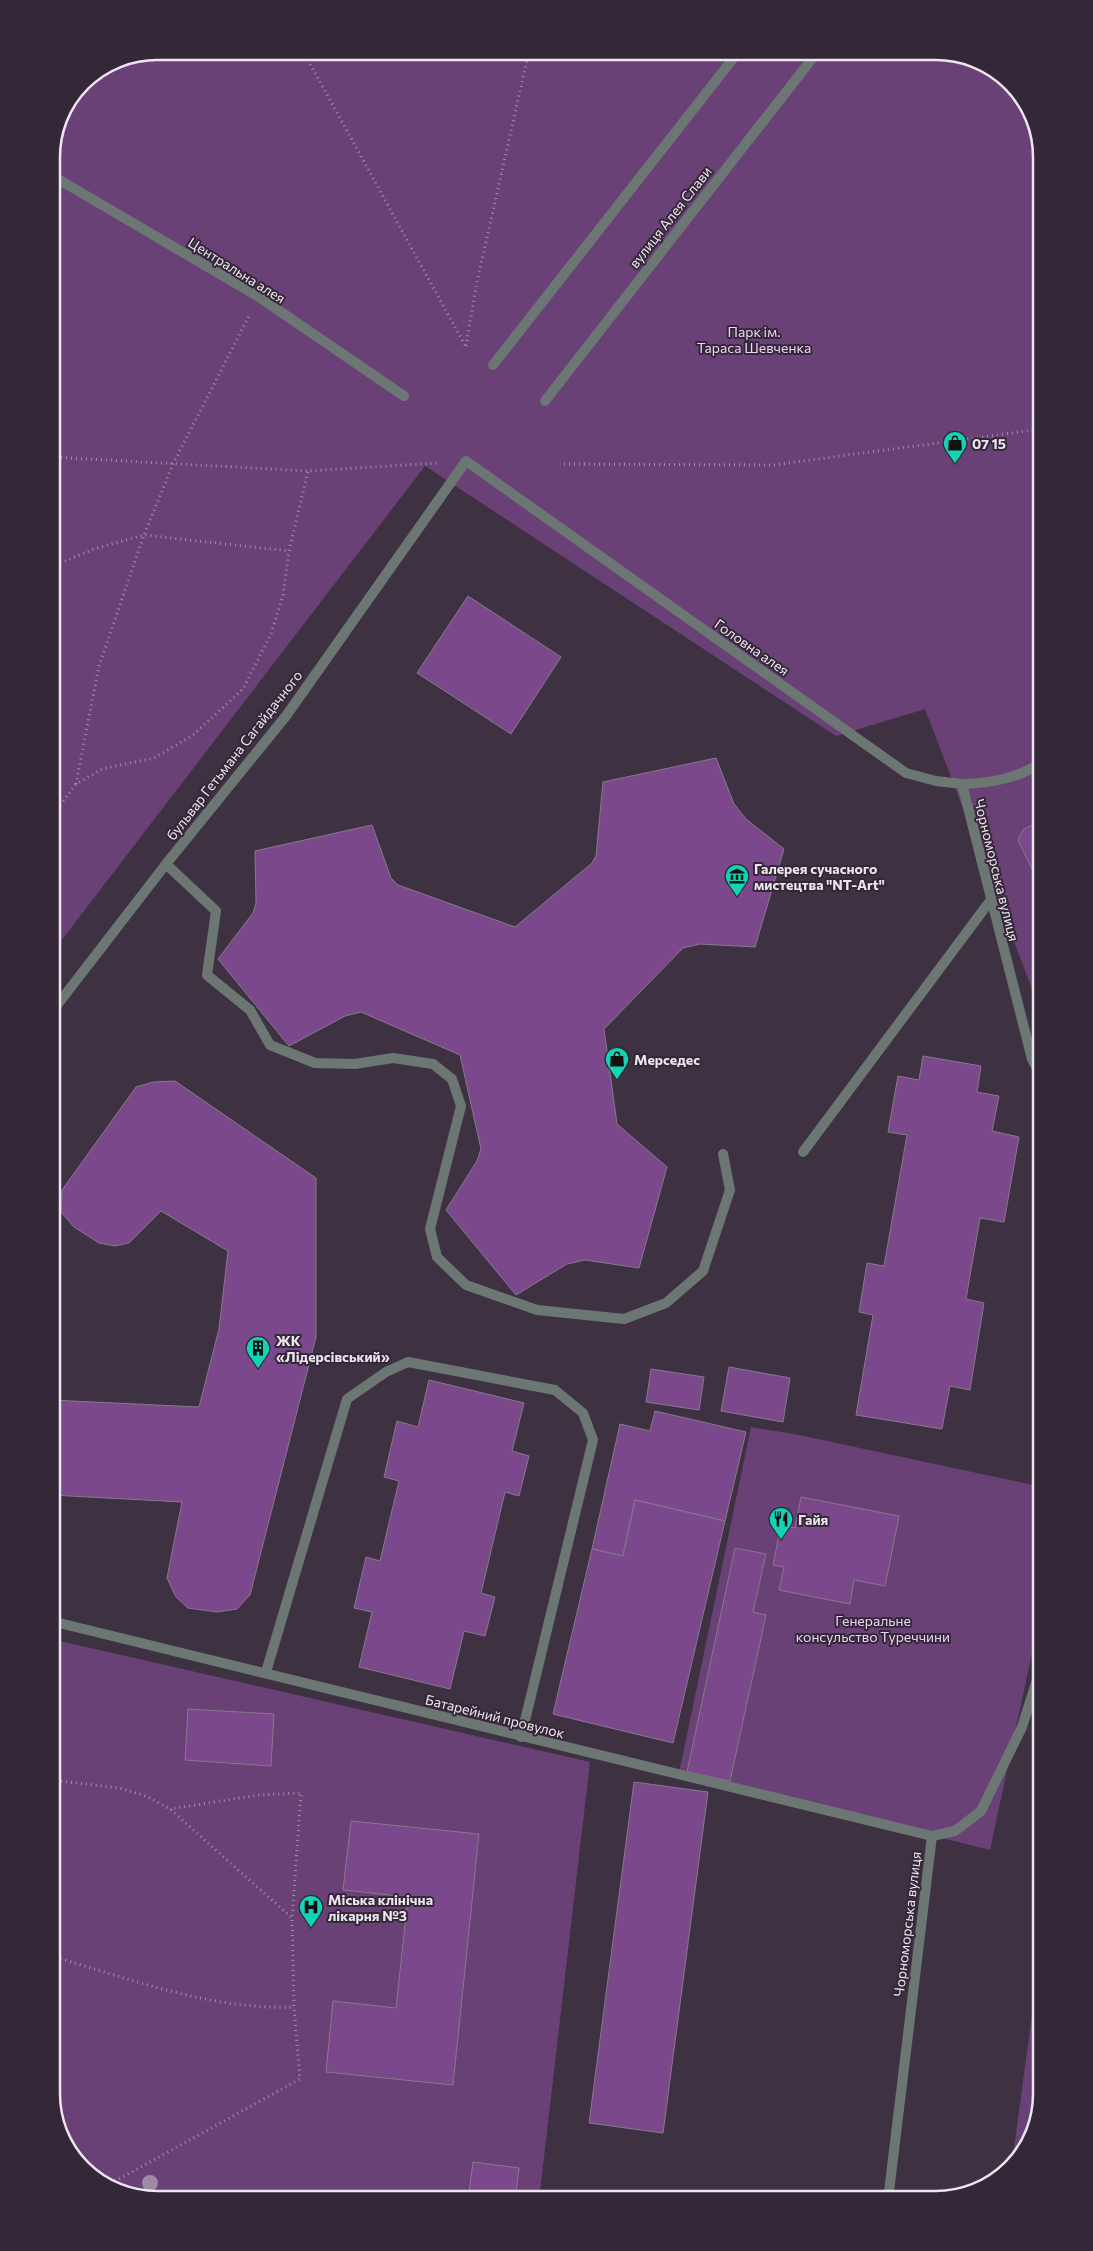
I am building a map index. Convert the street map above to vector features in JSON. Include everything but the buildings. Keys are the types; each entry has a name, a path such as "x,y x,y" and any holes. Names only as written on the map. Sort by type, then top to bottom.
{"street":[{"path":"493,365 732,60"},
{"name":"вулиця Алея Слави","path":"545,401 812,60"},
{"name":"Центральна алея","path":"60,180 259,298 404,396"},
{"name":"Головна алея","path":"466,461 906,773 936,781 962,784 993,783 1033,769"},
{"name":"бульвар Гетьмана Сагайдачного","path":"60,1001 166,864 286,716 466,461"},
{"name":"Чорноморська вулиця","path":"962,784 990,901 1033,1061"},
{"path":"166,864 216,911 207,975 250,1010 270,1044 316,1063 356,1064 393,1058 433,1064 452,1079 461,1106 430,1229 437,1257 466,1285 537,1310 624,1319 666,1303 703,1271 730,1190 722,1154"},
{"path":"803,1152 990,901"},
{"path":"266,1672 347,1399 386,1372 408,1362 555,1390 582,1413 593,1440 520,1737"},
{"name":"Батарейний провулок","path":"60,1623 266,1672 520,1737 932,1836"},
{"name":"Чорноморська вулиця","path":"889,2191 932,1836 955,1831 981,1811 1022,1728 1033,1693"}],"path":[{"path":"308,60 466,347 477,282 527,60"},
{"path":"76,784 98,666 144,535 173,464 259,298"},
{"path":"564,464 773,465 1033,430"},
{"path":"60,458 308,471 466,461"},
{"path":"60,805 76,784 102,769 154,758 193,735 243,689 271,634 283,595 289,551 308,471"},
{"path":"60,564 94,549 144,535 289,551"},
{"path":"60,1781 119,1788 146,1796 170,1809 292,1919"},
{"path":"114,2181 300,2079 294,2007 292,1919 300,1793 259,1795 170,1809"},
{"path":"60,1959 187,1995 228,2004 260,2008 294,2007"}],"green space":[{"name":"Парк ім. Тараса Шевченка","path":"151,60 942,60 967,65 990,76 1000,84 1017,103 1026,120 1033,151 1033,991 925,709 836,736 425,466 60,942 60,151 67,120 76,103 88,88 103,76 120,67"},
{"name":"Генеральне консульство Туреччини","path":"751,1427 799,1435 1033,1485 1033,1648 990,1850 679,1773"},
{"name":"Міська клінічна лікарня №3","path":"60,1641 590,1762 540,2191 151,2191 126,2186 114,2181 93,2167 80,2153 67,2131 63,2119 60,2094"},
{"path":"1033,2008 1033,2100 1028,2125 1013,2152"}],"place":[{"name":"07 15","path":"955,464"},
{"name":"Галерея сучасного мистецтва \"NT-Art\"","path":"737,897"},
{"name":"Мерседес","path":"617,1080"},
{"name":"ЖК «Лідерсівський»","path":"258,1369"},
{"name":"Гайя","path":"781,1540"},
{"name":"Міська клінічна лікарня №3","path":"311,1928"}]}
